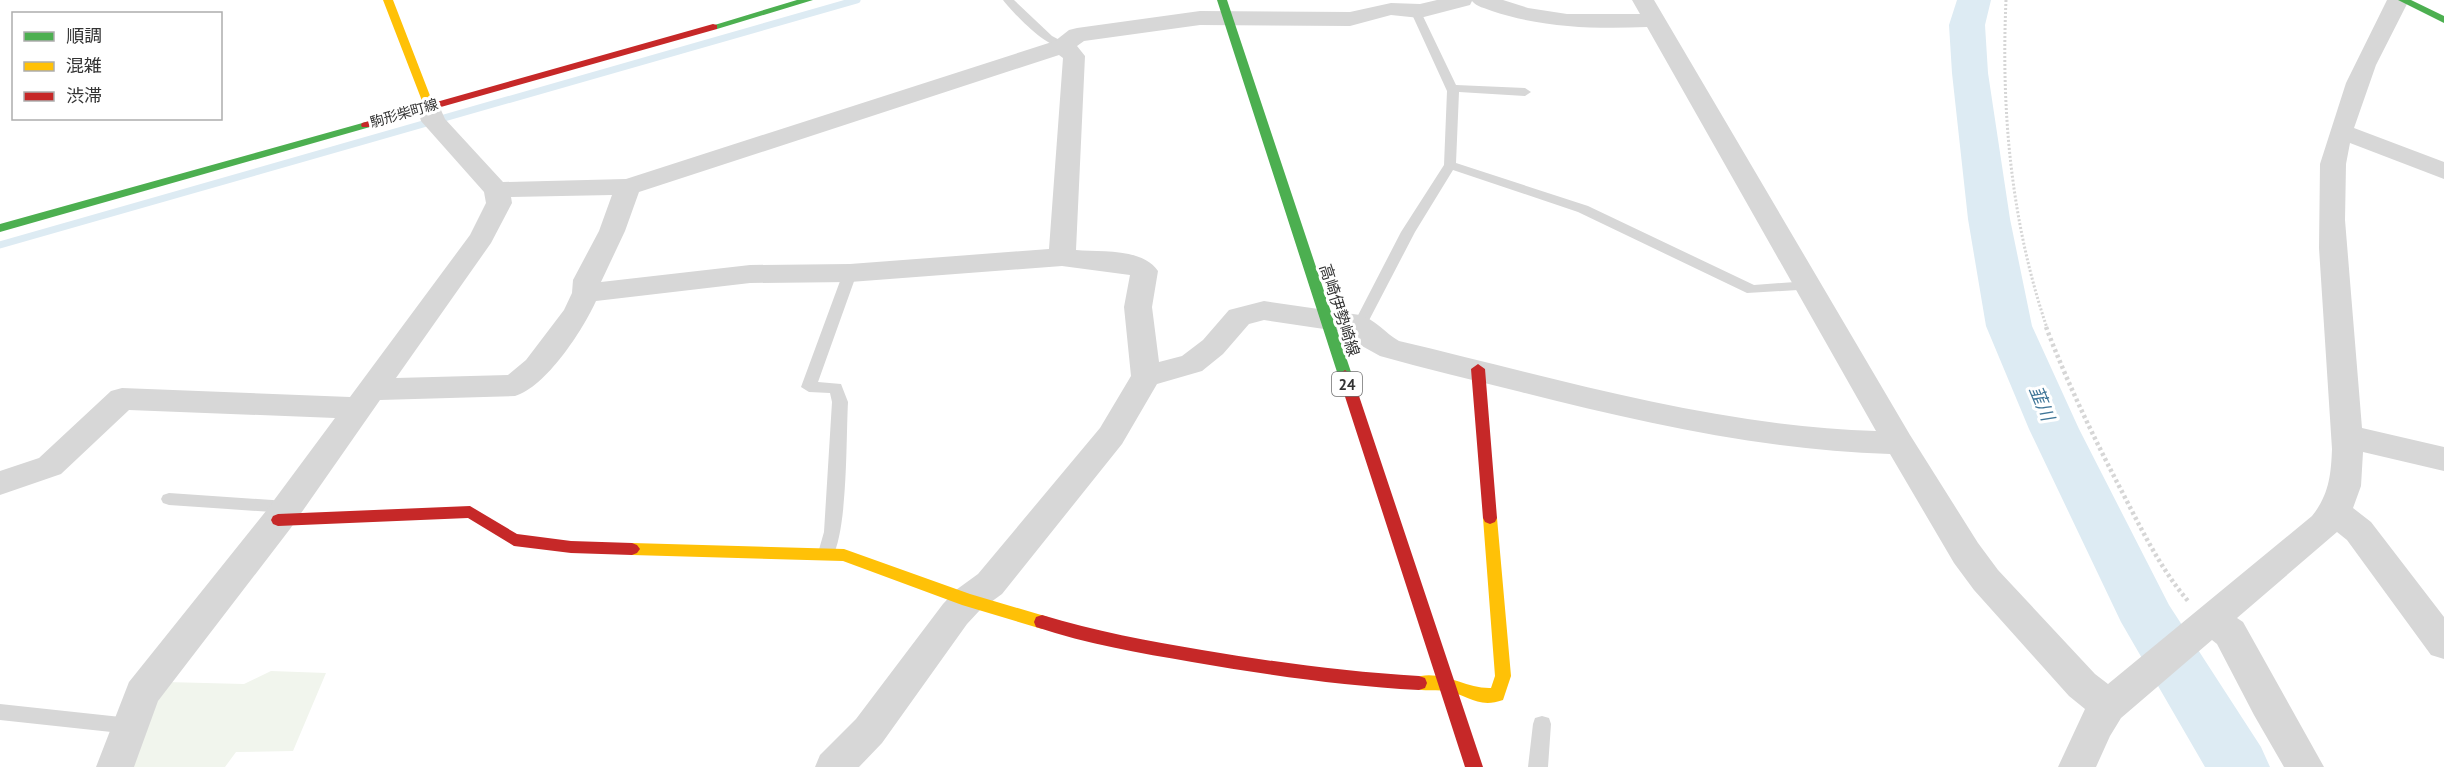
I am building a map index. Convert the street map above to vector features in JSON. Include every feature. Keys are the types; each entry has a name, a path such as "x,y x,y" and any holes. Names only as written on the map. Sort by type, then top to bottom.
{"main road":[{"path":"387,0 429,106"},
{"name":"駒形柴町線","path":"0,228 808,0"},
{"path":"2403,0 2444,20"},
{"name":"高崎伊勢崎線","path":"1224,9 1449,684 1474,767"},
{"path":"283,513 470,512 514,540 571,547 844,555 968,600 1090,638 1278,670 1371,681 1449,684 1478,696 1497,695 1503,676 1478,369"}],"street":[{"path":"496,190 628,187 1063,46 1077,35 1200,18 1224,9 1302,10 1350,20 1391,9 1415,10 1462,0"},
{"path":"1482,0 1529,16 1578,23 1648,10 1942,516 1986,580 2082,685 2108,706"},
{"path":"2076,767 2095,726 2108,706 2149,674 2204,624 2335,513 2346,484 2346,436 2332,227 2333,162 2376,41 2393,14 2398,0"},
{"path":"1062,257 1074,56 1063,46"},
{"path":"115,767 142,693 283,513 366,399 482,237 499,202 496,190 433,121 429,106"},
{"path":"2342,132 2444,171"},
{"path":"0,483 50,466 122,399 366,399 514,385 536,368 576,315 586,293 587,280 612,231 628,187"},
{"path":"586,293 750,274 850,273 1062,257 1132,264 1144,271 1138,307 1146,376 1111,436 990,584 968,600 869,731 834,767"},
{"path":"1146,376 1192,364 1214,347 1239,317 1264,310 1360,325 1372,339 1390,349 1705,423 1788,437 1867,444 1899,443"},
{"path":"2346,436 2444,459"},
{"path":"2335,513 2359,531 2444,644"},
{"path":"2204,624 2230,633 2267,704 2305,767"}],"lane":[{"path":"1008,0 1048,38 1063,46"},
{"path":"1360,325 1408,232 1450,165 1451,88 1415,10"},
{"path":"1451,88 1525,92"},
{"path":"1450,165 1583,209 1752,290 1809,286"},
{"path":"826,553 832,532 840,402 836,388 809,387 850,273"},
{"path":"169,499 283,513"},
{"path":"0,712 130,726"},
{"path":"1538,767 1542,724"}],"path":[{"path":"2006,0 2001,59 2009,159 2030,271 2044,322 2062,371 2128,503 2182,594 2196,609 2204,624"}],"shaded area":[{"path":"271,671 326,673 293,751 236,752 225,767 123,767 166,682 244,684"}],"waterway":[{"path":"0,245 857,0"},
{"name":"韮川","path":"1974,0 1967,25 1970,73 1989,219 2009,326 2054,429 2149,622 2239,767"}],"traffic: fast":[{"path":"713,27 808,0"},
{"path":"1222,0 1345,375"},
{"path":"2403,0 2444,20"},
{"path":"0,228 366,125"}],"traffic: slow":[{"path":"388,0 429,106"},
{"path":"1419,683 1449,684 1478,696 1497,695 1503,676 1490,518"},
{"path":"632,549 844,555 968,600 1042,622"}],"traffic: jam":[{"path":"366,125 713,27"},
{"path":"1478,369 1490,518"},
{"path":"1345,375 1474,767"},
{"path":"278,520 470,512 514,540 571,547 632,549"},
{"path":"1042,622 1119,642 1252,665 1335,677 1419,683"}]}
